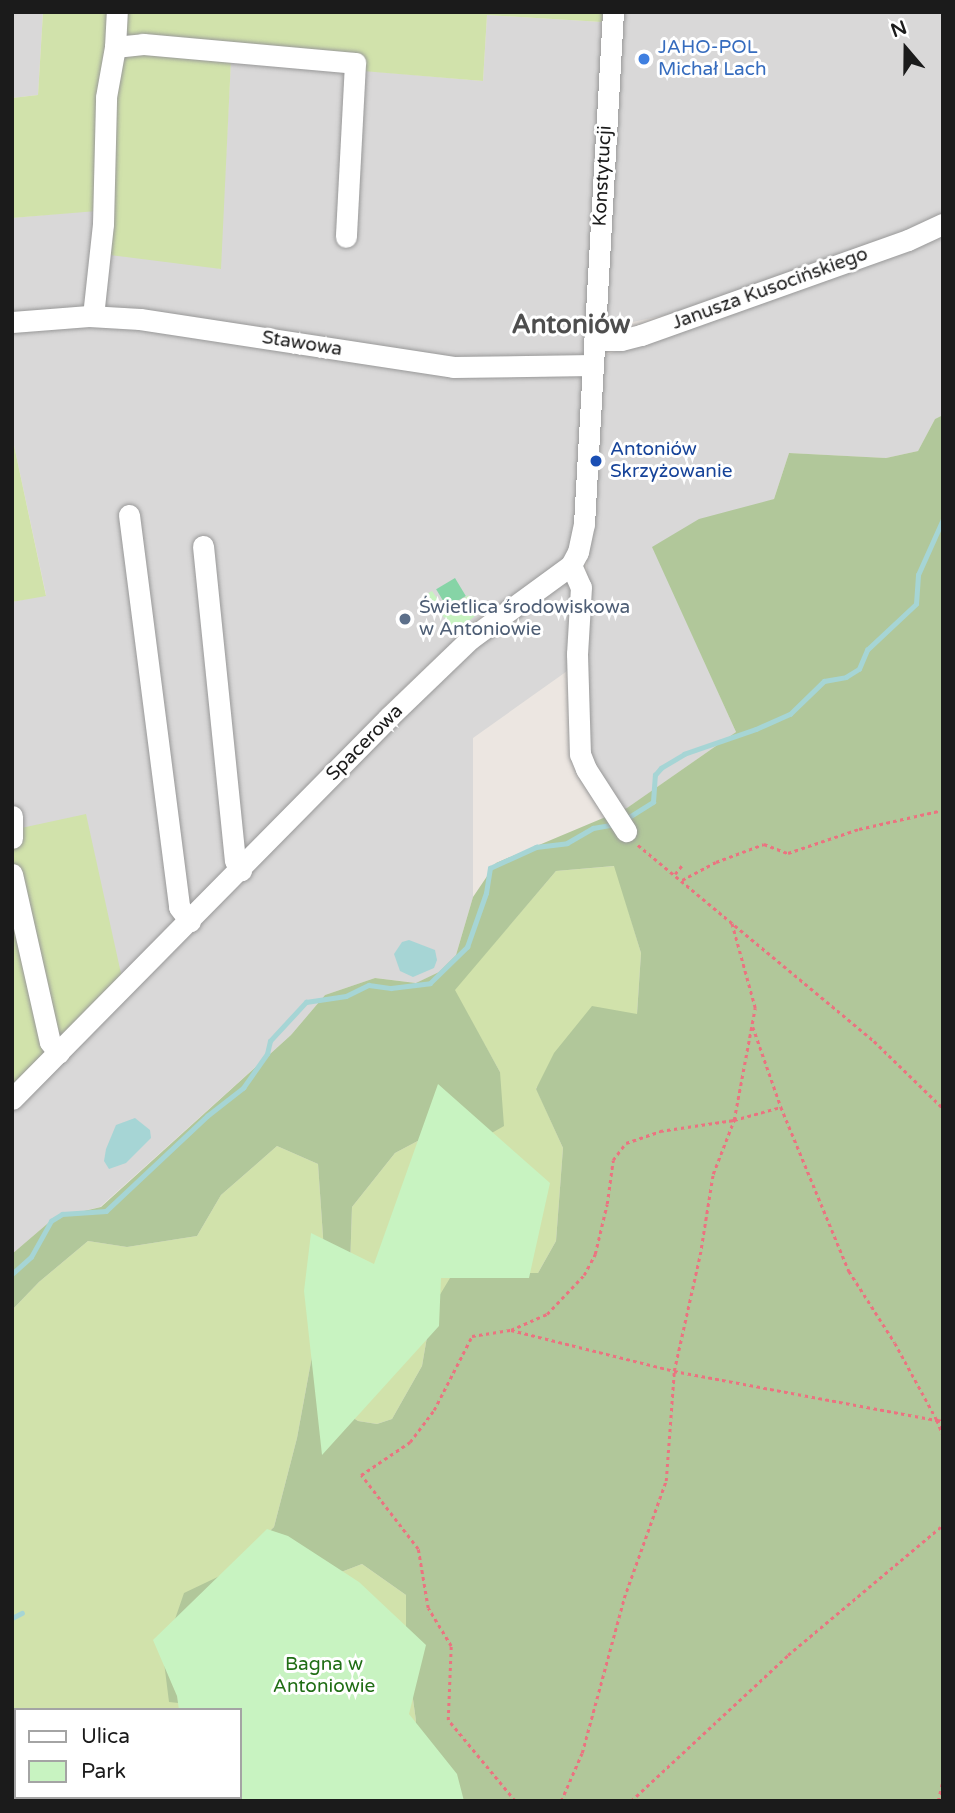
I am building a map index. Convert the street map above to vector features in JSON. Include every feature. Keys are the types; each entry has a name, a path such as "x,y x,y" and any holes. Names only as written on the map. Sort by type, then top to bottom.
{"street":[{"path":"93,316 104,213 106,97 116,47 117,12"},
{"name":"Konstytucji","path":"594,340 613,12"},
{"path":"116,47 143,44 355,64 346,237"},
{"name":"Janusza Kusocińskiego","path":"594,340 621,340 641,335 908,240 942,225"},
{"name":"Stawowa","path":"12,322 93,316 140,320 453,367 593,365"},
{"path":"594,340 583,532 571,565 582,587 577,668 580,754 626,831"},
{"path":"129,515 179,907 190,921"},
{"path":"203,546 235,860 241,870"},
{"name":"Spacerowa","path":"14,1094 59,1053 390,716 470,639 571,565"},
{"path":"12,816 12,838"},
{"path":"12,874 50,1042 59,1053"}],"path":[{"path":"682,880 716,862 764,845 788,853 859,830 943,810"},
{"path":"626,831 639,846 874,1041 943,1108"},
{"path":"675,874 683,864"},
{"path":"561,1801 582,1753 624,1598 666,1481 674,1371 700,1255 713,1174 734,1120 755,1008 731,921"},
{"path":"752,1024 781,1107 849,1271 895,1343 943,1435"},
{"path":"515,1801 448,1720 451,1646 428,1608 418,1549 361,1475 410,1442 434,1410 472,1336 512,1330 547,1314 584,1275 595,1255 607,1204 613,1160 626,1143 660,1131 734,1120 781,1107"},
{"path":"512,1330 674,1371 943,1421"},
{"path":"631,1801 788,1655 943,1525"},
{"path":"938,1801 943,1780"}],"shaded area":[{"path":"12,12 43,12 38,95 12,98"},
{"path":"621,12 943,12 943,212 913,230 685,311 628,323 611,319 604,306"},
{"path":"487,15 602,22 596,192 577,524 570,553 522,592 477,619 388,703 122,978 119,970 12,830 12,602 46,595 12,436 12,218 109,209 220,269 231,59 483,81"},
{"path":"943,232 943,415 935,419 918,451 886,458 789,453 774,499 653,547 736,732 623,811 606,792 583,738 587,552 603,356"},
{"path":"563,581 571,583 570,669 473,738 473,897 456,955 439,972 417,983 375,978 325,995 291,1035 100,1207 54,1218 12,1254 12,1110 484,636"}],"green space":[{"path":"43,12 603,12 602,22 487,15 483,81 231,60 221,269 110,255 109,210 12,218 12,98 38,95"},
{"path":"943,415 943,1801 446,1801 411,1748 416,1721 406,1648 406,1595 362,1564 323,1579 246,1710 169,1702 163,1654 184,1593 226,1573 274,1527 297,1438 326,1280 318,1164 277,1146 221,1195 197,1236 127,1247 88,1241 39,1282 12,1310 12,1254 54,1218 101,1207 291,1035 325,995 375,978 416,983 439,972 456,955 473,897 496,863 627,808 736,732 652,547 699,519 774,499 789,453 886,458 918,451 935,419","holes":["614,866 641,953 637,1014 592,1006 554,1053 536,1089 563,1148 556,1241 538,1273 488,1273 450,1278 432,1308 422,1366 392,1419 377,1424 358,1421 340,1409 349,1300 352,1207 395,1153 429,1135 467,1147 504,1126 500,1072 455,990 556,871"]},
{"path":"12,436 46,596 12,602"},
{"path":"455,578 466,596 447,607 436,589"},
{"path":"432,591 445,610 469,595 475,616 456,631 425,595"},
{"path":"86,814 122,978 12,1091 12,830"},
{"path":"615,866 641,953 637,1014 536,1088 563,1148 556,1241 538,1273 488,1273 432,1308 422,1366 392,1419 377,1424 358,1421 340,1409 349,1300 352,1207 395,1153 429,1135 500,1072 454,990 556,871"},
{"path":"438,1084 550,1183 529,1278 441,1278 439,1326 322,1455 304,1291 311,1233 374,1264"},
{"path":"277,1146 318,1164 326,1280 297,1438 274,1527 226,1573 323,1579 362,1564 406,1595 406,1648 416,1721 411,1748 242,1710 242,1708 14,1708 14,1799 158,1799 12,1801 12,1310 39,1282 88,1241 127,1247 197,1236 221,1195"},
{"name":"Bagna w Antoniowie","path":"267,1529 288,1536 359,1582 426,1645 409,1714 457,1774 464,1801 179,1801 242,1799 242,1708 179,1708 177,1696 153,1640"}],"water":[{"path":"409,940 435,950 437,960 434,968 413,977 400,971 394,954 402,942"},
{"path":"135,1118 150,1130 151,1138 126,1163 109,1169 104,1161 116,1125"}],"waterway":[{"path":"626,819 653,802 655,775 661,768 684,754 790,714 824,681 846,677 859,669 867,650 916,604 918,575 943,519"},
{"path":"12,1274 31,1257 51,1221 62,1214 106,1211 207,1116 243,1088 267,1054 270,1041 306,1002 346,996 369,985 391,988 430,983 467,947 486,893 490,868 536,847 567,843 593,828 615,824"},
{"path":"12,1618 22,1613"}],"place":[{"name":"JAHO-POL Michał Lach","path":"644,59"},
{"name":"Antoniów Skrzyżowanie","path":"596,461"},
{"name":"Świetlica środowiskowa w Antoniowie","path":"405,619"}],"district":[{"name":"Antoniów","path":"571,325"}]}
